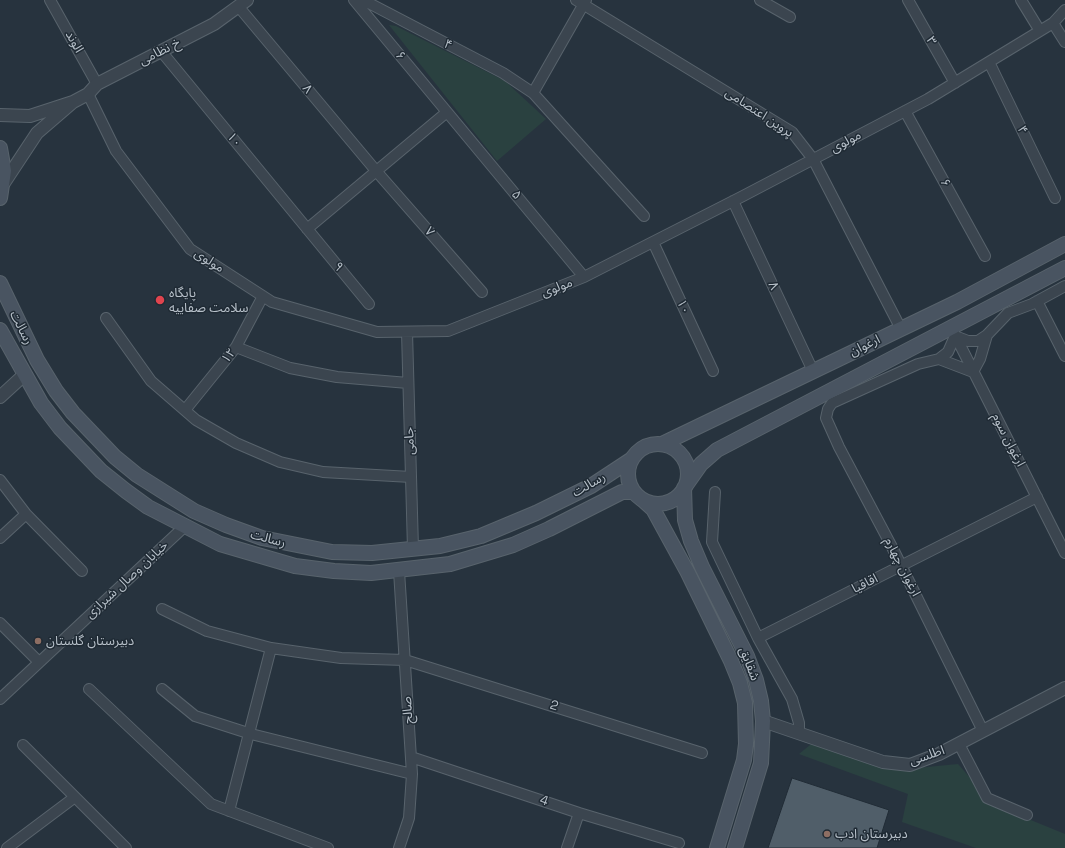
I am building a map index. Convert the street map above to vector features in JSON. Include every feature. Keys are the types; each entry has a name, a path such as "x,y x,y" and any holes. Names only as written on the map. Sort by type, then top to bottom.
{"main road":[{"path":"0,148 4,164 4,183 0,198"},
{"name":"ارغوان","path":"662,444 957,302 1065,244"},
{"name":"ارغوان","path":"684,488 701,464 717,450 953,331 1065,268"},
{"name":"رسالت","path":"0,283 37,360 56,391 73,413 115,457 137,475 194,511 226,525 262,538 299,547 332,552 372,553 413,550 481,536 536,513 591,486 632,459"},
{"name":"رسالت","path":"0,330 40,403 60,428 101,471 148,507 184,527 220,544 295,566 334,572 371,573 450,564 514,545 622,492 639,496"},
{"path":"662,444 673,448 682,456 687,465 688,477 684,488 676,497 667,502 655,503 639,496 629,482 628,470 632,459 640,449 649,445 662,444"},
{"name":"شقایق","path":"684,488 685,520 691,541 747,656 756,680 763,722 761,763 735,848"},
{"name":"شقایق","path":"639,496 653,509 688,573 731,661 740,683 744,703 746,744 744,760 717,848"},
{"path":"184,527 194,511"}],"street":[{"name":"الوند","path":"50,0 97,84"},
{"name":"۶","path":"354,0 447,112"},
{"name":"۴","path":"363,0 503,72 533,93 644,216"},
{"path":"760,0 790,17"},
{"name":"۳","path":"908,0 955,83"},
{"path":"1021,0 1040,31"},
{"path":"533,93 582,1"},
{"name":"پروین اعتصامی","path":"582,1 792,132 813,159 901,329"},
{"name":"خ نظامی","path":"73,102 88,94 97,84 214,24 242,3"},
{"name":"۸","path":"242,3 377,172"},
{"name":"مولوی","path":"88,94 116,151 190,249 272,302 377,332 448,331 584,278 813,159 955,83 1053,23 1065,10"},
{"path":"1053,23 1065,42"},
{"name":"۱۰","path":"161,51 307,229"},
{"name":"۴","path":"989,62 1055,198"},
{"path":"0,115 30,116 73,102"},
{"path":"4,183 37,133 73,102"},
{"name":"۶","path":"905,111 985,256"},
{"path":"307,229 447,112"},
{"name":"۵","path":"447,112 584,278"},
{"name":"۷","path":"377,172 482,292"},
{"name":"۸","path":"732,201 813,372"},
{"name":"۹","path":"307,229 369,304"},
{"name":"۱۰","path":"653,242 713,371"},
{"path":"939,359 948,352 953,331 968,341 978,341 988,335 1008,313 1037,301 1065,286"},
{"name":"۱۲","path":"185,410 236,347 263,296"},
{"path":"1037,301 1065,356"},
{"path":"106,318 151,381 196,420 236,443 280,462 323,472 411,478"},
{"name":"ارغوان سوم","path":"953,331 1037,497 1062,538 1065,552"},
{"name":"جامی","path":"407,332 413,550"},
{"path":"939,359 974,372 988,335"},
{"path":"236,347 290,368 337,377 408,383"},
{"name":"ارغوان چهارم","path":"939,359 918,364 832,403 826,418 839,447 901,566 983,731"},
{"path":"0,397 24,375"},
{"path":"0,480 26,514 82,571"},
{"path":"715,492 712,542 758,638 792,699 799,722 799,733"},
{"name":"اقاقیا","path":"758,638 1037,497"},
{"path":"0,538 26,514"},
{"name":"خیابان وصال شیرازی","path":"0,699 184,527"},
{"name":"صالح","path":"399,571 412,774 409,818 399,848"},
{"name":"2","path":"162,609 207,631 271,648 341,658 405,660 702,753"},
{"path":"0,623 39,662"},
{"path":"229,811 271,648"},
{"path":"89,689 211,804 328,848"},
{"path":"162,689 195,716 249,734 412,774"},
{"name":"اطلسی","path":"763,722 883,762 910,765 939,754 1063,690"},
{"path":"959,744 987,798 1027,815"},
{"path":"23,745 126,848"},
{"name":"4","path":"411,756 579,813 679,843"},
{"path":"7,848 75,797"},
{"path":"567,848 579,813"}],"green space":[{"path":"389,25 396,26 505,81 546,119 497,161"},
{"path":"815,741 907,769 958,764 994,805 1065,834 1065,848 976,848 902,822 908,794 799,754"}],"building":[{"path":"792,778 889,810 877,848 768,848"}],"place":[{"name":"پایگاه سلامت صفاییه","path":"160,300"},
{"name":"دبیرستان گلستان","path":"38,641"},
{"name":"دبیرستان ادب","path":"827,834"}]}
